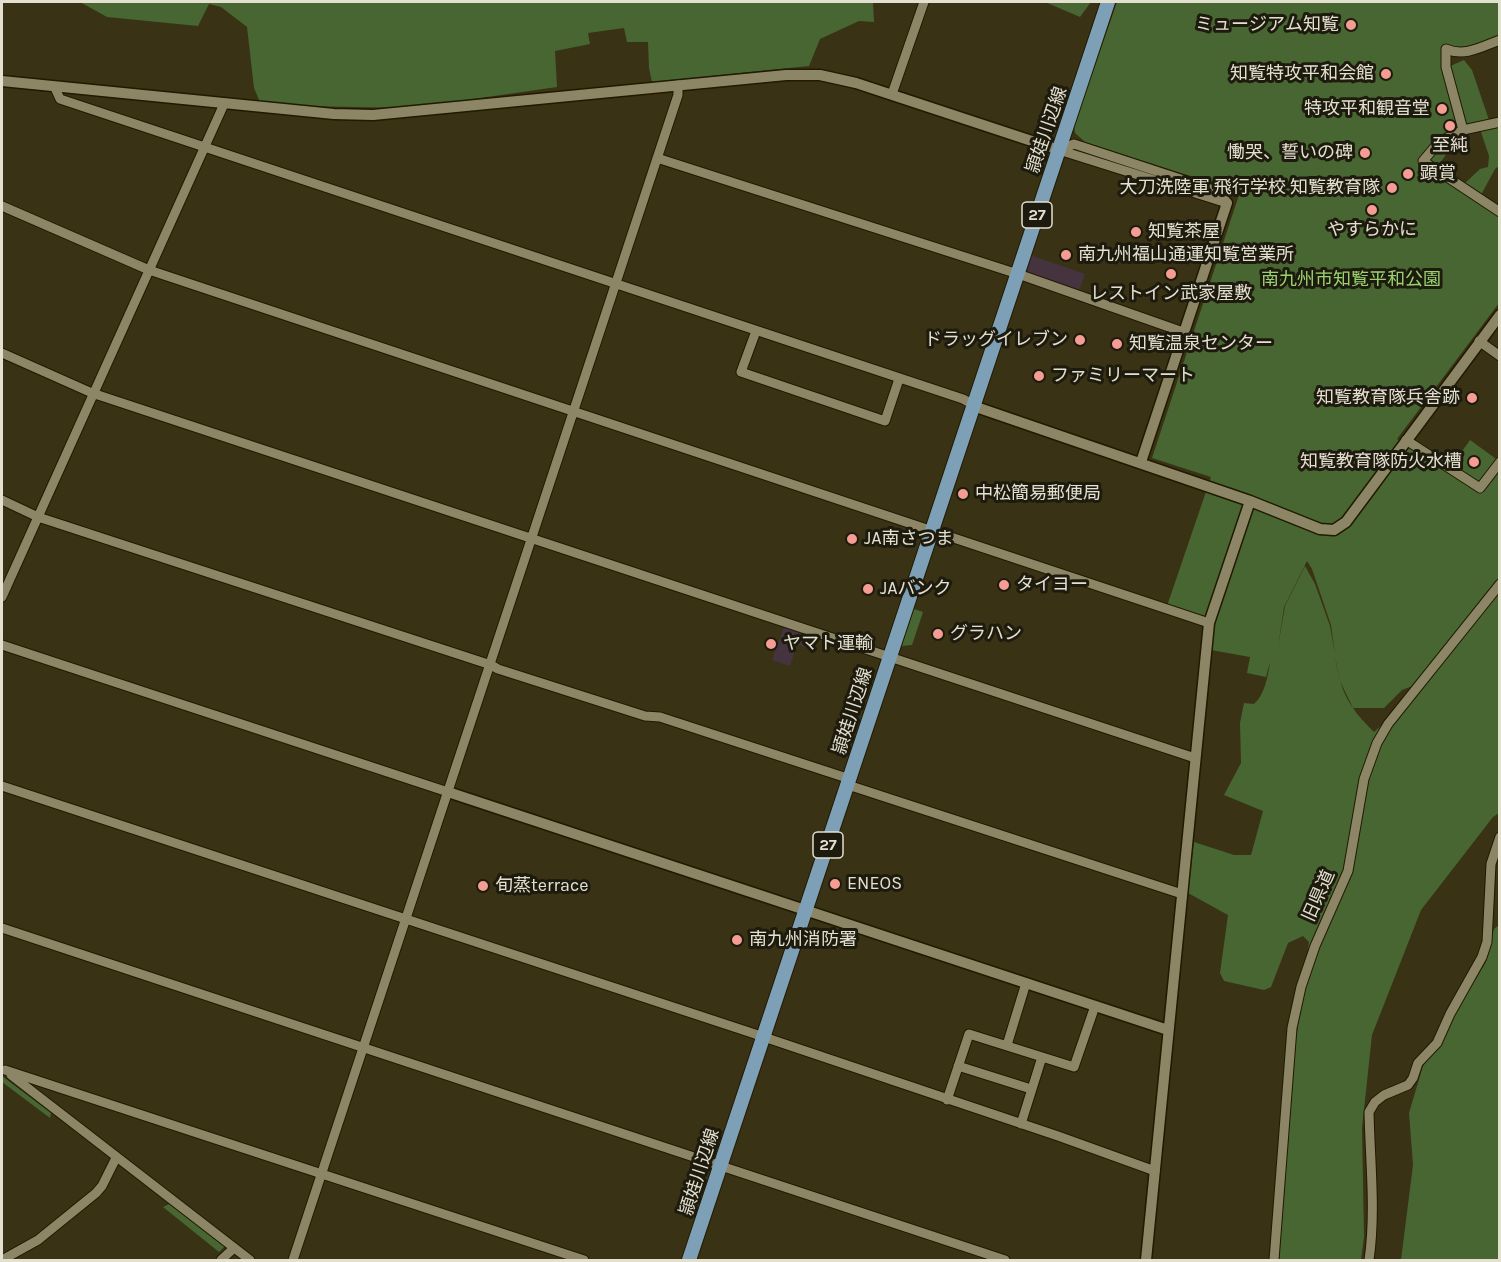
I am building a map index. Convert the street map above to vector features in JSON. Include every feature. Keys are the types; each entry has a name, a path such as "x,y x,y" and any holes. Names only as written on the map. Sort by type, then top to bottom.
{"main road":[{"name":"頴娃川辺線","path":"689,1260 765,1038 931,530 1108,2"}],"street":[{"path":"892,94 924,2"},
{"path":"1463,130 1446,67 1446,49 1466,53 1500,40"},
{"path":"2,81 224,104 373,116 803,74 841,79 892,94 1059,150 1074,144 1221,192 1227,203 1141,462"},
{"path":"293,1260 575,412 678,95 678,85"},
{"path":"55,88 60,99 970,402 979,408 1141,462 1320,529 1334,530 1346,522 1500,315"},
{"path":"2,597 224,104"},
{"path":"1500,122 1463,130 1439,142 1423,161 1500,212"},
{"path":"657,158 1017,274 1184,332"},
{"path":"2,206 149,270 1209,623"},
{"path":"756,331 741,372 885,421 899,379"},
{"path":"1479,341 1500,356"},
{"path":"2,353 92,393 1195,758"},
{"path":"1406,440 1480,488 1500,462"},
{"path":"2,500 38,517 588,698 645,716 660,717 1182,894"},
{"path":"1146,1260 1209,623 1250,501"},
{"name":"旧県道","path":"1274,1260 1292,1028 1301,987 1315,945 1348,871 1364,779 1377,743 1388,724 1500,584"},
{"path":"2,645 1168,1030"},
{"path":"2,786 765,1038 1155,1171"},
{"path":"1369,1260 1372,1243 1369,1112 1375,1102 1384,1095 1408,1084 1413,1078 1418,1063 1437,1043 1450,1014 1482,957 1487,942 1491,864 1500,837"},
{"path":"2,928 1005,1260"},
{"path":"1007,1046 1026,983"},
{"path":"947,1100 969,1034 1074,1067 1095,1006"},
{"path":"1021,1124 1042,1057"},
{"path":"958,1065 1031,1089"},
{"path":"3,1069 584,1260"},
{"path":"3,1069 250,1260"},
{"path":"2,1260 38,1240 96,1193 116,1158"},
{"path":"221,1260 234,1248"}],"shaded area":[{"path":"1030,255 1085,274 1079,291 1029,273 1026,266"},
{"path":"784,627 812,636 808,648 797,645 790,666 772,660"}],"green space":[{"path":"80,2 873,2 874,22 859,21 820,39 809,66 652,82 648,42 627,42 624,28 588,33 590,44 555,51 557,87 410,108 300,106 260,102 254,88 247,27 221,7 209,4 198,26 107,17"},
{"path":"1045,2 1091,2 1080,17"},
{"name":"南九州市知覧平和公園","path":"1117,2 1499,2 1499,37 1466,50 1458,50 1443,44 1443,67 1459,124 1455,142 1440,163 1433,164 1499,216 1499,303 1397,439 1448,471 1470,440 1499,461 1499,577 1415,685 1402,690 1384,708 1353,708 1374,732 1423,688 1499,591 1499,813 1493,817 1421,910 1372,1035 1362,1128 1364,1237 1361,1260 1279,1260 1296,1041 1309,942 1303,936 1288,943 1271,987 1264,990 1224,981 1220,973 1228,915 1188,893 1194,842 1234,855 1251,855 1263,811 1224,795 1241,763 1240,723 1244,703 1254,704 1258,700 1267,679 1270,662 1266,677 1247,673 1250,657 1211,650 1215,621 1167,606 1211,477 1152,458 1240,192 1085,142 1075,133 1074,126","holes":["1307,561 1312,569 1331,625 1335,654 1330,626 1315,584 1305,566 1285,606 1278,647 1284,607"]},
{"path":"1464,60 1472,70 1489,120 1465,127 1448,67"},
{"path":"1499,125 1499,166 1495,169 1481,195 1464,184 1480,169 1488,167 1489,156 1480,129"},
{"path":"914,609 923,612 912,645 901,646"},
{"path":"1499,925 1499,1260 1401,1260 1413,1165 1409,1113 1423,1066 1486,962 1494,929"},
{"path":"2,1076 51,1113 50,1118 2,1082"},
{"path":"169,1204 225,1246 219,1252 163,1207"}],"place":[{"name":"ミュージアム知覧","path":"1351,25"},
{"name":"知覧特攻平和会館","path":"1386,74"},
{"name":"特攻平和観音堂","path":"1442,109"},
{"name":"至純","path":"1450,126"},
{"name":"慟哭、誓いの碑","path":"1365,153"},
{"name":"顕賞","path":"1408,174"},
{"name":"大刀洗陸軍 飛行学校 知覧教育隊","path":"1392,188"},
{"name":"やすらかに","path":"1372,210"},
{"name":"知覧茶屋","path":"1136,232"},
{"name":"南九州福山通運知覧営業所","path":"1066,255"},
{"name":"レストイン武家屋敷","path":"1171,274"},
{"name":"ドラッグイレブン","path":"1080,340"},
{"name":"知覧温泉センター","path":"1117,344"},
{"name":"ファミリーマート","path":"1039,376"},
{"name":"知覧教育隊兵舎跡","path":"1472,398"},
{"name":"知覧教育隊防火水槽","path":"1474,462"},
{"name":"中松簡易郵便局","path":"963,494"},
{"name":"JA南さつま","path":"852,539"},
{"name":"タイヨー","path":"1004,585"},
{"name":"JAバンク","path":"868,589"},
{"name":"グラハン","path":"938,634"},
{"name":"ヤマト運輸","path":"771,644"},
{"name":"ENEOS","path":"835,884"},
{"name":"旬蒸terrace","path":"483,886"},
{"name":"南九州消防署","path":"737,940"}]}
